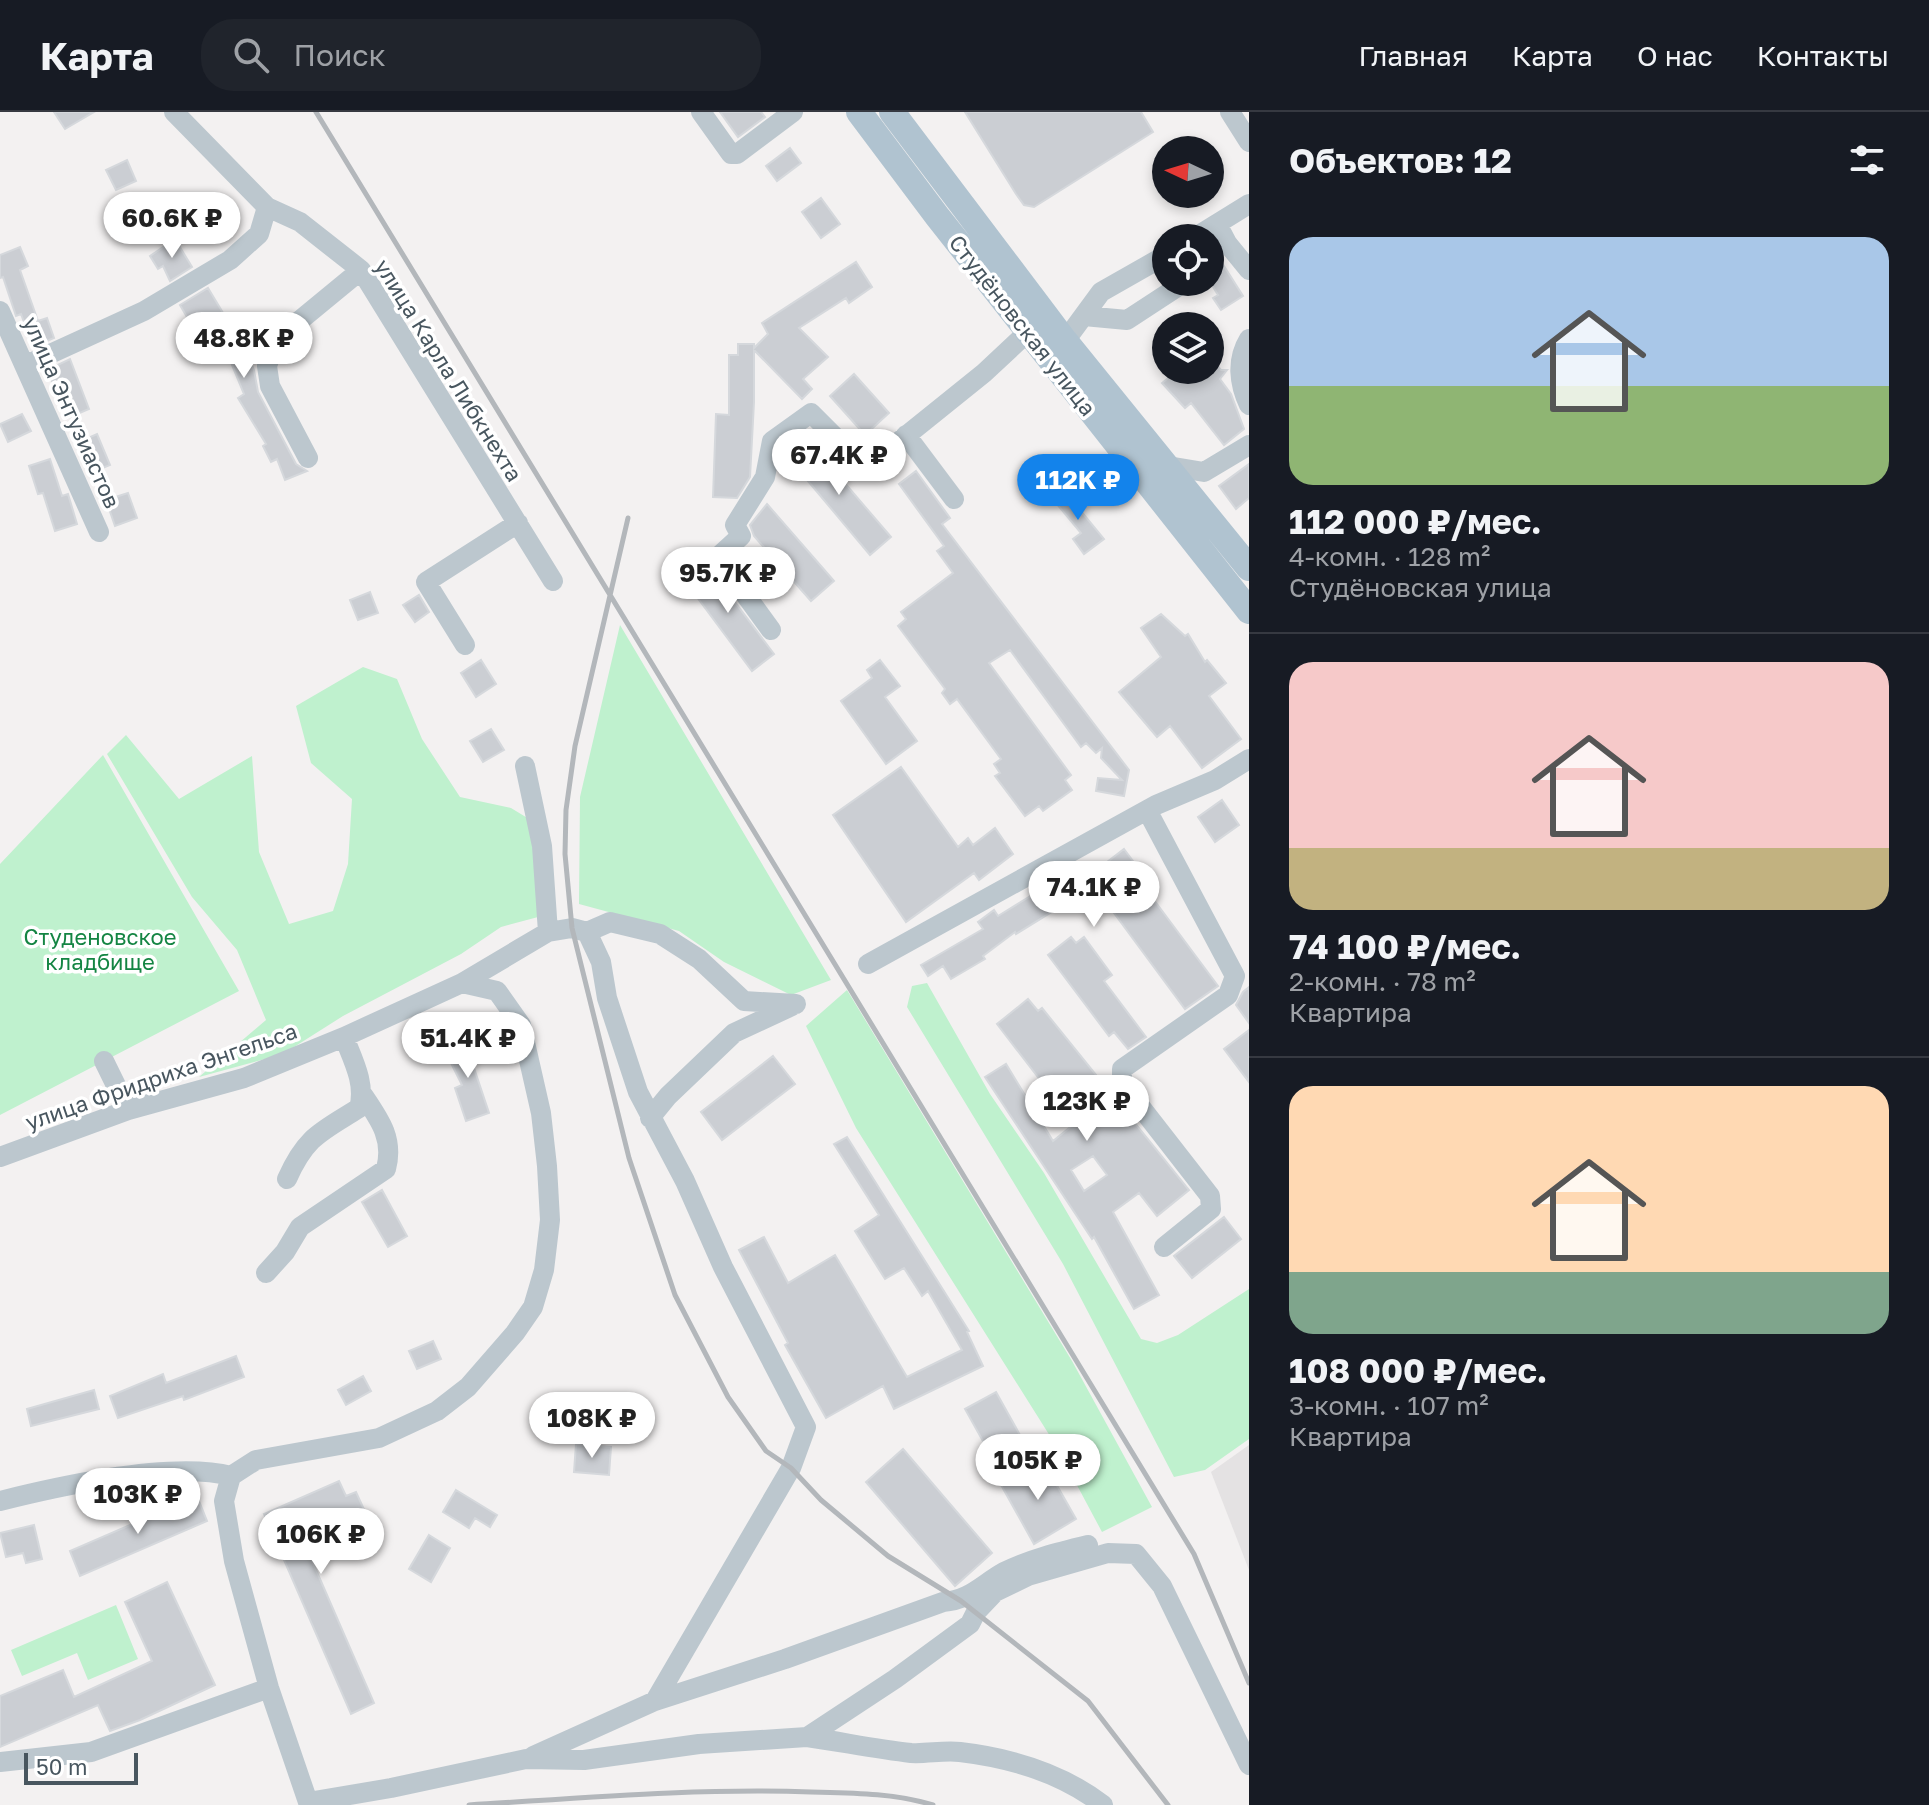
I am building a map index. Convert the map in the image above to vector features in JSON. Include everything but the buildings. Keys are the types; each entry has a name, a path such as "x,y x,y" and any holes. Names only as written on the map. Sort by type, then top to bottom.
{"main road":[{"name":"Студёновская улица","path":"859,112 937,216 1249,611"},
{"name":"Студёновская улица","path":"892,112 1065,341 1247,558"}],"street":[{"name":"улица Карла Либкнехта","path":"174,112 267,207 300,222 361,270 553,581"},
{"path":"701,112 731,154 737,154 793,112"},
{"path":"1230,112 1249,142"},
{"path":"1217,224 1249,204"},
{"path":"26,365 144,311 230,260 259,234 267,207"},
{"path":"1224,237 1249,270"},
{"path":"1065,341 1101,292 1152,263"},
{"path":"308,458 270,386 267,366 276,340 361,270"},
{"path":"1084,316 1127,320 1164,296"},
{"name":"улица Энтузиастов","path":"0,311 6,336 26,365 99,532"},
{"path":"771,630 718,557 741,536 735,525 765,477 772,441 811,413 866,468 984,373 1029,331"},
{"path":"1249,339 1239,368 1243,392 1249,405"},
{"path":"906,435 954,499"},
{"path":"1168,466 1204,472 1249,445"},
{"path":"465,645 426,582 518,523"},
{"path":"868,964 1147,810 1215,780 1249,759"},
{"path":"525,766 542,846 548,932 572,928 587,932 610,922 660,934 699,959 744,1001 796,1004 734,1033 668,1096 650,1118"},
{"path":"1147,810 1235,976 1228,995 1122,1069 1122,1083 1210,1196 1211,1209 1164,1247"},
{"name":"улица Фридриха Энгельса","path":"0,1157 128,1110 244,1078 344,1037 462,983 548,932"},
{"path":"587,932 601,962 607,998 628,1068 650,1118 685,1181 723,1267 806,1427 791,1468 655,1701"},
{"path":"462,983 497,991 521,1025 541,1113 550,1220 544,1270 533,1307 515,1333 468,1387 437,1411 379,1438 256,1460 231,1476 224,1501 234,1561 269,1688 308,1803 526,1759 655,1701 785,1659 943,1602 961,1601 1005,1572 1041,1557 1088,1545"},
{"path":"266,1273 285,1252 300,1227 386,1169 391,1153 387,1132 363,1095 344,1037"},
{"path":"104,1061 128,1110"},
{"path":"287,1179 296,1159 315,1135 359,1108 363,1095"},
{"path":"0,1501 117,1477 209,1471 231,1476"},
{"path":"807,1737 895,1679 970,1624 976,1612 995,1592 1028,1576 1108,1553 1136,1554 1162,1586 1249,1765"},
{"path":"0,1762 91,1752 269,1688"},
{"path":"526,1759 584,1760 699,1744 807,1737 915,1753 958,1751 1040,1769 1085,1791 1103,1805"}],"shaded area":[{"path":"1249,1445 1249,1570 1211,1472"}],"green space":[{"path":"620,625 831,980 791,995 724,962 679,931 579,904 580,797"},
{"path":"363,667 397,679 422,739 460,797 511,808 534,822 553,913 501,927 461,954 343,1016 283,1054 199,1077 266,1020 237,950 192,897 107,754 126,735 179,799 252,756 259,852 289,924 333,911 348,864 352,799 311,763 296,706"},
{"name":"Студеновское кладбище","path":"103,755 239,991 0,1115 0,864"},
{"path":"927,983 990,1094 1044,1173 1141,1339 1157,1343 1178,1335 1249,1289 1249,1439 1205,1470 1174,1477 1063,1264 907,1007 912,986"},
{"path":"847,990 1072,1361 1152,1507 1102,1532 1055,1444 856,1128 806,1026"},
{"path":"116,1605 138,1659 88,1680 77,1653 22,1676 11,1650"}],"railway":[{"path":"316,112 1194,1554 1249,1683"},
{"path":"628,518 575,746 566,810 565,854 572,928 629,1158 675,1295 728,1397 766,1451 791,1468 821,1500 888,1556 961,1601 1088,1701 1168,1805"},
{"path":"469,1805 726,1791 872,1794 933,1805"}]}
